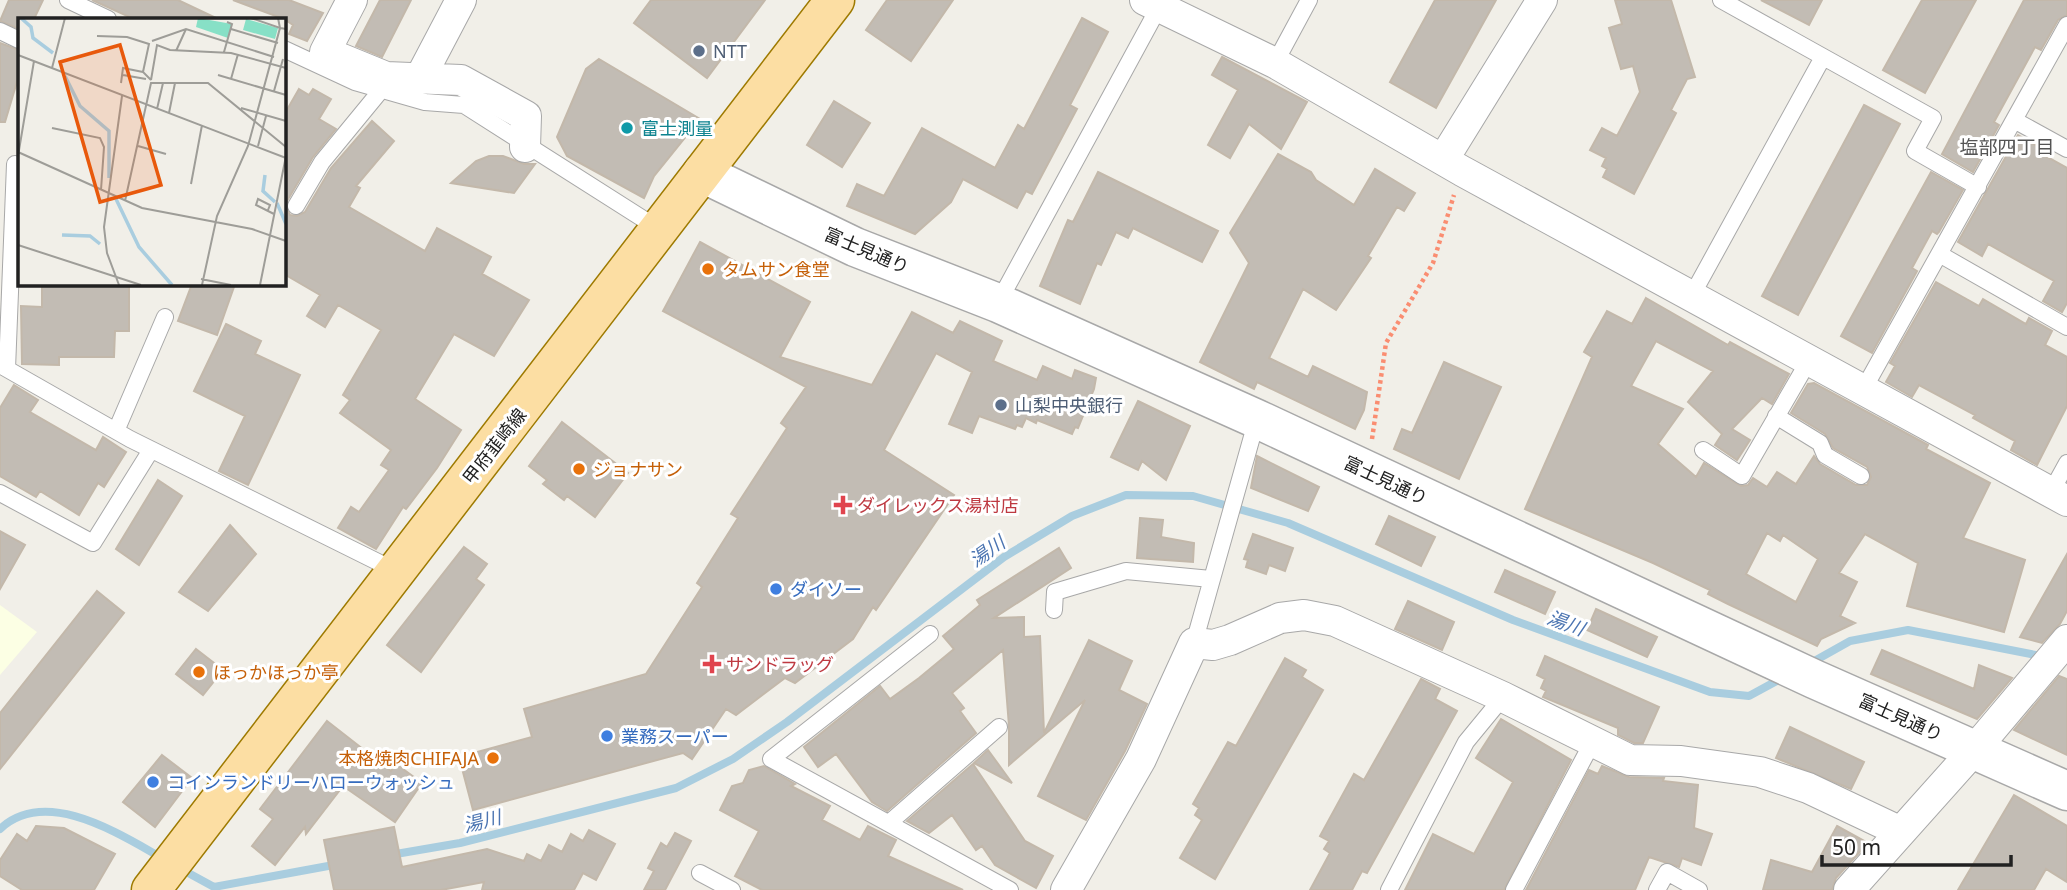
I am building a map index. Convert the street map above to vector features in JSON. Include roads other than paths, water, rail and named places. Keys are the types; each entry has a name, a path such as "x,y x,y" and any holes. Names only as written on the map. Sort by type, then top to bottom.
{"main road":[{"name":"甲府韮崎線","path":"163,878 396,570 835,0"}],"street":[{"path":"352,0 325,52 386,77 461,80 526,116 525,147"},
{"path":"420,78 461,0"},
{"path":"1452,165 1542,0"},
{"path":"1152,3 1275,63 1691,298 2059,497"},
{"name":"富士見通り","path":"702,173 855,247 998,303 1256,419 1814,679 2067,790"},
{"path":"1066,890 1142,759 1194,643 1213,645 1280,618 1304,615 1335,621 1503,697 1630,760 1681,761 1760,772 1808,788 1899,831"},
{"path":"1849,890 2057,652"}],"lane":[{"path":"68,0 106,18"},
{"path":"1275,63 1309,0"},
{"path":"1721,0 1933,118 1915,151 1978,187"},
{"path":"998,303 1152,3"},
{"path":"1862,392 1941,255 2067,25"},
{"path":"0,31 18,40"},
{"path":"285,49 355,82 425,102 464,105 525,147 659,229"},
{"path":"1691,298 1823,57"},
{"path":"296,206 322,162 382,89"},
{"path":"2014,120 2067,149"},
{"path":"15,164 4,367 151,450 396,570"},
{"path":"1941,255 2067,327"},
{"path":"116,431 165,317"},
{"path":"1703,450 1742,476 1808,362"},
{"path":"1776,416 1820,443 1825,455 1861,476"},
{"path":"1194,643 1256,419"},
{"path":"0,493 93,543 151,450"},
{"path":"2059,497 2067,463"},
{"path":"1054,610 1055,592 1126,571 1212,579"},
{"path":"930,634 771,759 1010,890"},
{"path":"1389,890 1466,742 1503,697"},
{"path":"889,823 999,727"},
{"path":"1514,890 1592,743"},
{"path":"1657,890 1667,872 1699,890"},
{"path":"700,873 732,890"}],"waterway":[{"name":"湯川","path":"390,855 460,843 676,788 733,759 787,722 1004,557 1072,516 1126,495 1193,496 1288,523 1513,620 1710,692 1749,696 1782,678"},
{"name":"湯川","path":"1809,664 1850,641 1908,630 2046,657"},
{"name":"湯川","path":"0,829 18,817 39,812 60,813 104,827 164,859"},
{"name":"湯川","path":"181,869 214,887 339,864"}],"place":[{"name":"NTT","path":"699,51"},
{"name":"富士測量","path":"627,128"},
{"name":"タムサン食堂","path":"708,269"},
{"name":"山梨中央銀行","path":"1001,405"},
{"name":"ジョナサン","path":"579,469"},
{"name":"ダイレックス湯村店","path":"843,505"},
{"name":"ダイソー","path":"776,589"},
{"name":"サンドラッグ","path":"712,664"},
{"name":"ほっかほっか亭","path":"199,672"},
{"name":"業務スーパー","path":"607,736"},
{"name":"本格焼肉CHIFAJA","path":"493,758"},
{"name":"コインランドリーハローウォッシュ","path":"153,782"}],"district":[{"name":"塩部四丁目","path":"2007,147"}]}
